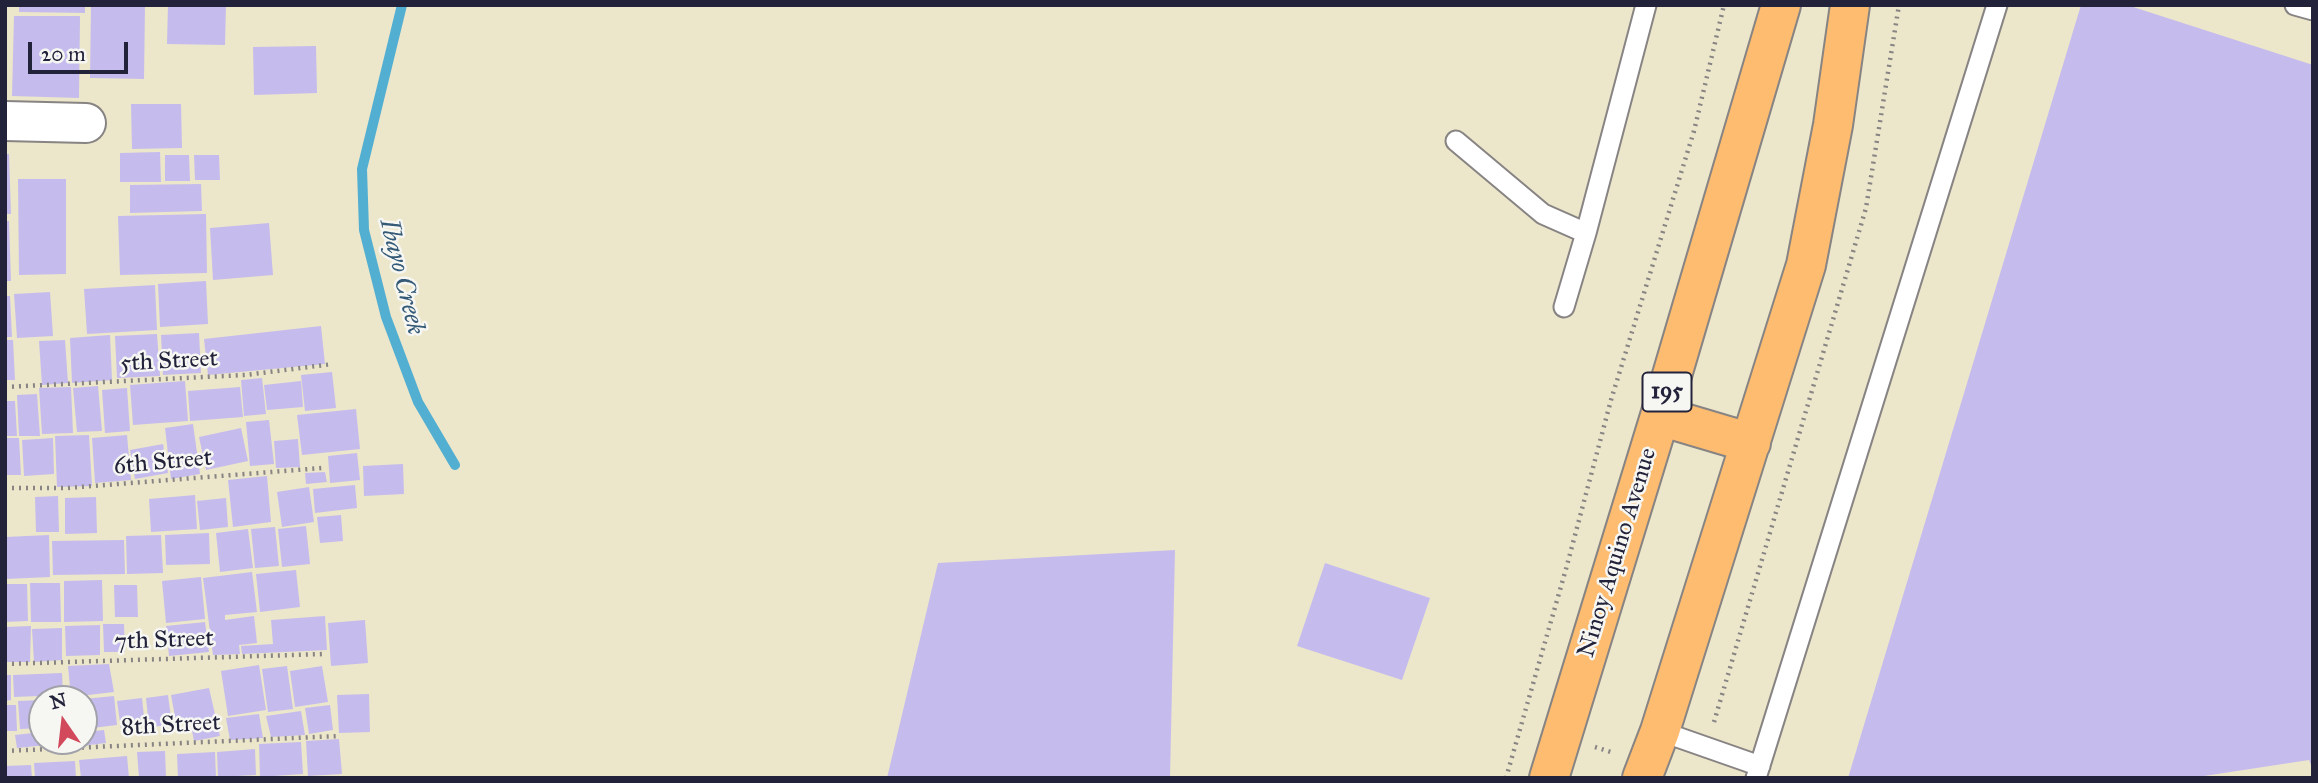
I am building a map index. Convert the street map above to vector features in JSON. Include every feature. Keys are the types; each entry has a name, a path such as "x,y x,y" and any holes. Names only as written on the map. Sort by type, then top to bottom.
{"main road":[{"name":"Ninoy Aquino Avenue","path":"1549,778 1660,416 1781,5"},
{"path":"1650,758 1806,265 1833,125 1850,5"},
{"path":"1660,416 1751,443"}],"street":[{"path":"5,121 86,122"}],"lane":[{"path":"1564,307 1646,5"},
{"path":"1650,758 1706,747 1758,772 1997,5"},
{"path":"2295,5 2313,10"},
{"path":"1456,141 1543,214 1586,233"}],"path":[{"path":"1506,778 1611,400 1694,131 1724,5"},
{"path":"1706,747 1866,208 1899,5"},
{"name":"5th Street","path":"5,387 246,375 333,364"},
{"name":"6th Street","path":"5,488 67,488 323,468"},
{"name":"7th Street","path":"5,664 324,654"},
{"path":"1522,722 1563,736 1650,758"},
{"name":"8th Street","path":"5,751 339,736"}],"building":[{"path":"19,5 85,5 85,13 19,12"},
{"path":"91,5 145,5 144,79 90,78"},
{"path":"168,5 226,5 225,45 167,44"},
{"path":"2081,5 2127,5 2313,65 2313,770 2309,760 2191,778 1848,778"},
{"path":"14,16 80,16 79,98 12,96"},
{"path":"316,46 317,93 254,95 253,47"},
{"path":"131,104 181,104 182,148 132,149"},
{"path":"160,152 161,182 120,182 120,153"},
{"path":"5,154 9,154 11,214 5,214"},
{"path":"165,155 189,155 190,181 165,181"},
{"path":"194,155 219,155 220,180 195,180"},
{"path":"18,179 66,179 66,274 19,275"},
{"path":"201,184 202,211 130,213 130,185"},
{"path":"206,214 207,273 120,275 118,216"},
{"path":"5,221 9,221 11,281 5,281"},
{"path":"269,223 273,275 213,280 210,228"},
{"path":"206,281 208,324 160,327 158,284"},
{"path":"155,285 157,330 87,334 84,289"},
{"path":"50,292 53,336 17,338 14,294"},
{"path":"5,296 10,296 12,337 5,337"},
{"path":"321,326 325,364 208,375 204,339"},
{"path":"199,333 201,373 163,375 161,335"},
{"path":"157,334 160,376 117,378 115,336"},
{"path":"110,335 112,380 72,383 70,338"},
{"path":"5,340 13,340 15,380 5,380"},
{"path":"65,340 68,383 42,385 39,341"},
{"path":"332,372 336,408 305,411 301,375"},
{"path":"262,378 266,414 244,416 241,380"},
{"path":"185,381 188,421 133,425 130,385"},
{"path":"301,381 303,407 267,410 264,385"},
{"path":"98,386 102,431 77,432 73,388"},
{"path":"71,387 73,433 42,434 39,388"},
{"path":"240,387 243,417 190,421 188,391"},
{"path":"127,388 130,431 105,433 102,390"},
{"path":"37,394 40,436 19,436 17,395"},
{"path":"5,401 15,401 17,436 5,436"},
{"path":"356,409 360,449 302,455 297,415"},
{"path":"269,420 274,464 250,466 246,422"},
{"path":"193,424 200,474 171,479 165,428"},
{"path":"241,428 248,461 206,470 199,437"},
{"path":"89,435 92,486 57,487 55,436"},
{"path":"127,435 131,480 95,483 92,438"},
{"path":"5,438 19,438 21,475 5,475"},
{"path":"53,438 54,474 24,476 22,440"},
{"path":"298,439 300,467 276,468 274,441"},
{"path":"163,444 168,473 135,479 130,450"},
{"path":"357,453 360,480 330,483 328,456"},
{"path":"403,464 404,494 364,496 363,466"},
{"path":"325,472 327,482 306,484 305,473"},
{"path":"267,476 271,522 233,527 228,480"},
{"path":"355,485 357,508 315,513 313,489"},
{"path":"309,487 314,522 282,527 277,492"},
{"path":"195,495 197,529 151,532 149,499"},
{"path":"58,496 59,532 36,532 35,497"},
{"path":"96,497 97,533 65,534 65,498"},
{"path":"226,498 228,527 200,530 197,501"},
{"path":"341,515 343,541 320,543 317,517"},
{"path":"306,526 310,564 282,567 278,529"},
{"path":"275,527 279,566 255,568 251,529"},
{"path":"248,529 253,568 220,572 216,533"},
{"path":"209,533 210,564 166,565 165,535"},
{"path":"49,535 50,577 5,579 5,537"},
{"path":"161,535 163,573 127,574 126,536"},
{"path":"124,540 125,574 53,575 52,541"},
{"path":"1175,550 1170,778 887,778 938,563"},
{"path":"1325,563 1430,598 1402,680 1297,646"},
{"path":"296,570 300,607 260,612 256,574"},
{"path":"252,572 257,612 225,615 225,620 254,616 257,643 239,645 240,654 213,655 203,578"},
{"path":"201,577 205,619 166,623 162,581"},
{"path":"102,580 103,621 64,622 64,581"},
{"path":"30,583 60,583 61,622 31,622"},
{"path":"5,584 27,584 28,621 5,622"},
{"path":"114,585 137,585 138,617 115,617"},
{"path":"325,616 327,650 242,654 241,646 273,644 271,620"},
{"path":"365,620 368,663 331,666 328,623"},
{"path":"205,622 209,652 169,656 166,626"},
{"path":"103,624 124,624 125,652 104,652"},
{"path":"100,625 100,655 66,656 65,626"},
{"path":"31,626 30,662 5,662 5,627"},
{"path":"62,628 62,660 34,662 32,629"},
{"path":"109,664 114,692 98,694 98,685 70,685 68,666"},
{"path":"259,665 266,710 228,716 221,671"},
{"path":"287,666 293,709 268,712 262,669"},
{"path":"322,666 328,702 295,707 290,671"},
{"path":"62,673 63,685 28,685 28,696 14,697 13,675"},
{"path":"5,675 11,675 11,700 5,701"},
{"path":"209,688 220,736 194,741 190,720 176,722 171,695"},
{"path":"369,694 370,732 339,733 337,695"},
{"path":"168,695 172,725 149,727 146,698"},
{"path":"114,696 117,725 98,727 98,698"},
{"path":"142,698 145,726 121,729 117,701"},
{"path":"18,701 28,701 28,729 20,729"},
{"path":"5,705 16,705 17,731 5,731"},
{"path":"330,705 333,730 309,734 305,708"},
{"path":"301,711 305,735 271,737 266,716"},
{"path":"259,714 263,738 230,740 226,718"},
{"path":"104,730 106,743 98,744 98,731"},
{"path":"28,734 28,747 17,748 15,735"},
{"path":"339,739 342,774 308,776 306,741"},
{"path":"301,742 303,774 260,777 259,744"},
{"path":"255,749 256,775 218,777 217,752"},
{"path":"165,751 166,778 139,778 137,752"},
{"path":"215,752 216,778 178,778 177,754"},
{"path":"127,756 129,778 81,778 79,760"},
{"path":"75,761 76,778 35,778 34,763"},
{"path":"31,765 32,778 5,778 5,766"}],"waterway":[{"name":"Ibayo Creek","path":"402,5 362,169 364,230 386,317 418,402 455,465"}]}
